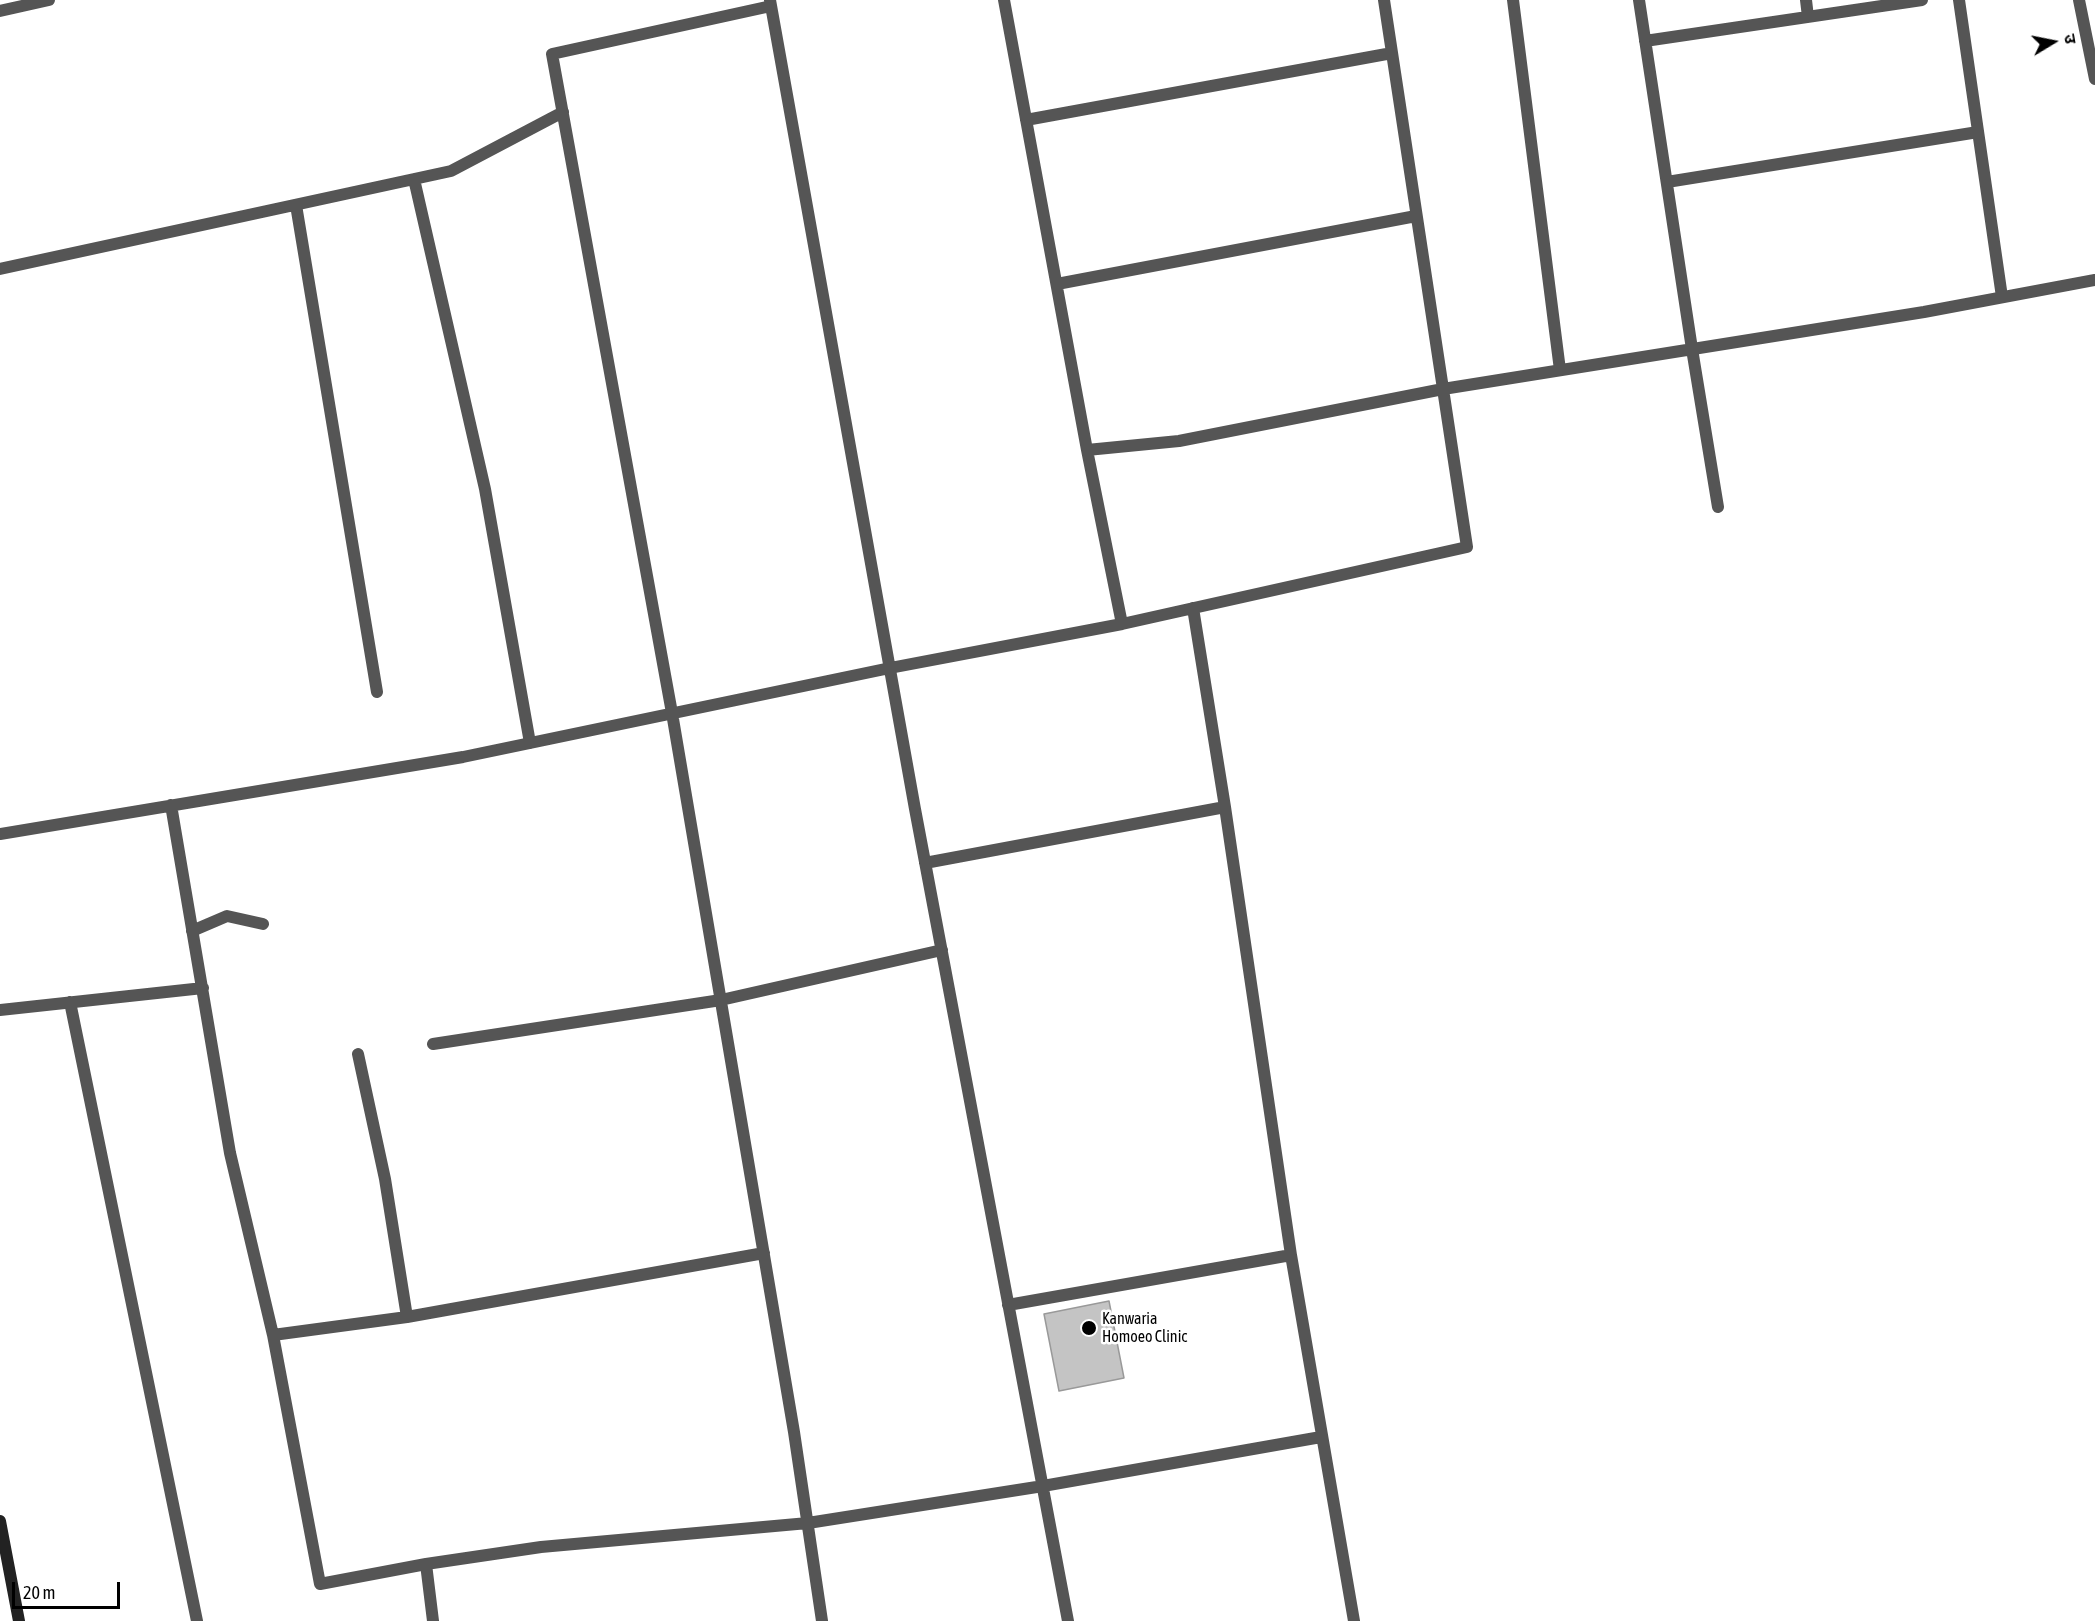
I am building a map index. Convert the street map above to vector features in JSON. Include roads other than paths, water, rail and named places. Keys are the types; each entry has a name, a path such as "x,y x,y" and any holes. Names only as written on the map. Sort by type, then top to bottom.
{"street":[{"path":"0,11 49,0"},
{"path":"1004,0 1087,450 1122,624"},
{"path":"0,834 463,757 890,668 1122,624 1467,547 1384,0"},
{"path":"1513,0 1560,370"},
{"path":"1639,0 1718,507"},
{"path":"1806,0 1808,17"},
{"path":"1646,41 1922,0"},
{"path":"1959,0 2002,297"},
{"path":"2079,0 2095,79"},
{"path":"822,1621 764,1253 672,713 552,54 771,3 925,863 1068,1621"},
{"path":"1026,120 1392,53"},
{"path":"0,269 451,171 563,112"},
{"path":"1666,182 1978,132"},
{"path":"414,179 486,489 530,743"},
{"path":"296,205 377,692"},
{"path":"1057,284 1416,216"},
{"path":"1087,450 1179,441 1443,389 1924,312 2095,280"},
{"path":"1193,608 1225,807 1290,1255 1354,1621"},
{"path":"171,805 230,1153 273,1335 320,1584 426,1564 541,1547 808,1523 1043,1486 1321,1437"},
{"path":"925,863 1225,807"},
{"path":"192,930 227,916 263,924"},
{"path":"433,1044 721,1000 942,950"},
{"path":"0,1010 203,988"},
{"path":"70,1002 197,1621"},
{"path":"358,1054 385,1179 407,1317"},
{"path":"273,1335 407,1317 764,1253"},
{"path":"1008,1305 1290,1255"},
{"path":"0,1521 20,1621"},
{"path":"426,1564 434,1621"}],"place":[{"name":"Kanwaria Homoeo Clinic","path":"1089,1328"}]}
